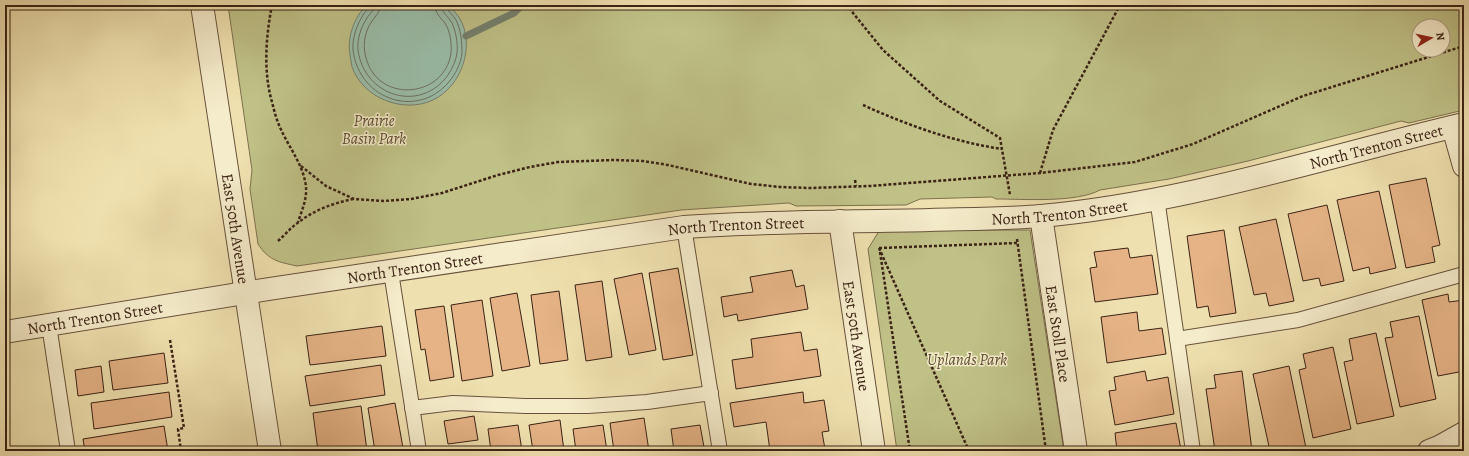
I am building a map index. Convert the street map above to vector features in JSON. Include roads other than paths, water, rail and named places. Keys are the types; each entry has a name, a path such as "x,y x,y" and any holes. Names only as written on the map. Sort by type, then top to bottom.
{"street":[{"name":"East 50th Avenue","path":"202,5 270,451"},
{"name":"North Trenton Street","path":"5,332 247,293 684,227 742,223 1041,216 1112,206 1212,187 1458,126"},
{"path":"1458,126 1464,166"},
{"name":"East Stoll Place","path":"1041,216 1076,451"},
{"name":"East 50th Avenue","path":"840,221 874,451"},
{"path":"1429,451 1464,433"}],"lane":[{"path":"1157,198 1193,451"},
{"path":"684,227 720,451"},
{"path":"391,272 419,451"},
{"path":"1177,339 1298,320 1464,274"},
{"path":"49,325 68,451"},
{"path":"412,408 453,403 526,406 588,406 647,402 710,393"}],"water":[{"path":"367,5 449,5 459,17 464,28 466,52 458,75 452,85 443,94 433,100 421,104 397,104 375,95 357,78 352,67 349,48 352,28 358,15"}],"waterway":[{"path":"466,36 514,13 522,5"}],"park label":[{"name":"Prairie Basin Park","path":"374,129"},
{"name":"Uplands Park","path":"967,359"}]}
